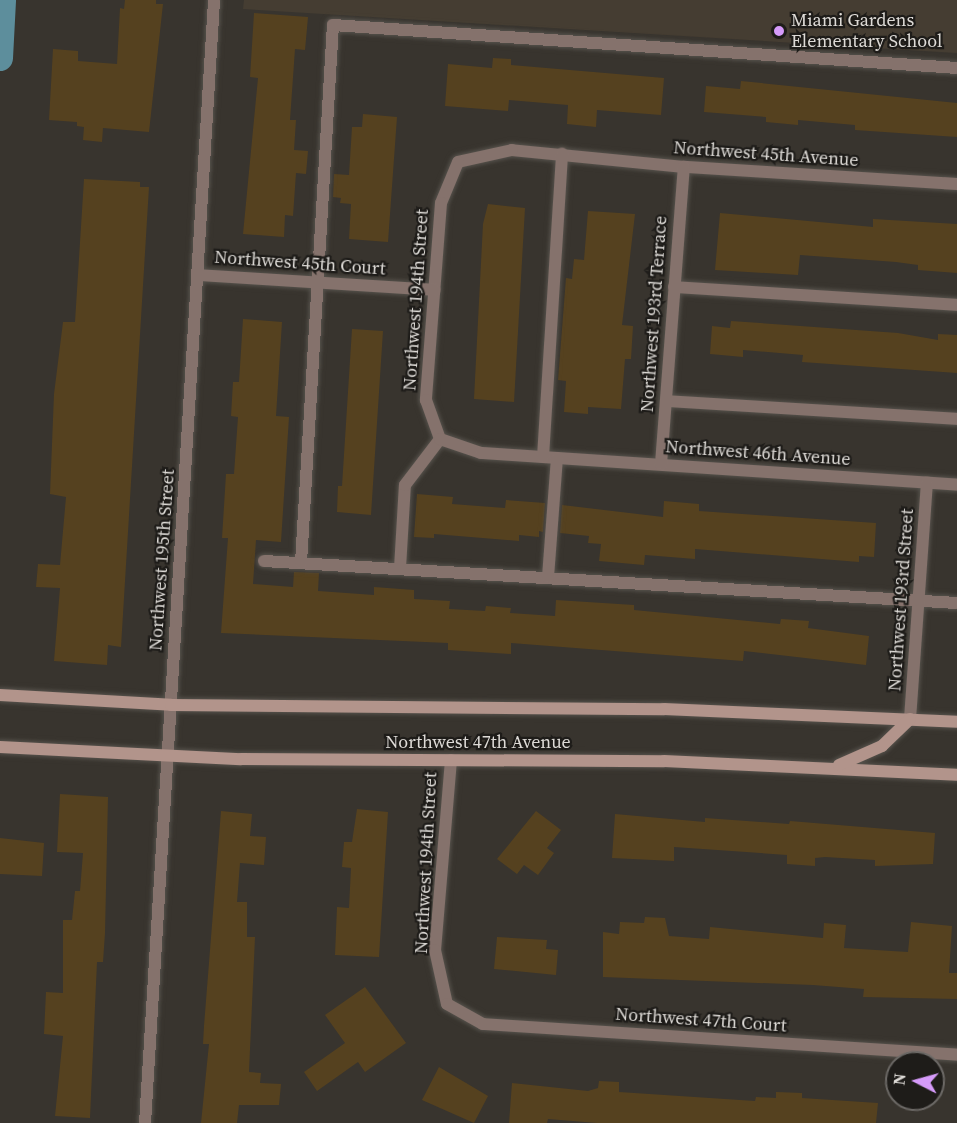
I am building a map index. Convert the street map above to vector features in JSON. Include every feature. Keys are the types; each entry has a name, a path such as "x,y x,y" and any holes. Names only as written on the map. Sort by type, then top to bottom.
{"main road":[{"name":"Northwest 47th Avenue","path":"0,695 171,705 641,709 957,722"},
{"path":"833,767 882,746 910,719"},
{"name":"Northwest 47th Avenue","path":"0,747 168,756 451,760 594,759 833,767 957,775"}],"street":[{"name":"Northwest 195th Street","path":"145,1123 214,0"},
{"path":"301,563 333,25 957,68"},
{"name":"Northwest 194th Street","path":"440,439 426,400 441,203 458,162 512,150 568,155"},
{"path":"543,457 568,155"},
{"name":"Northwest 45th Avenue","path":"568,155 684,167 957,184"},
{"name":"Northwest 193rd Terrace","path":"661,464 684,167"},
{"name":"Northwest 45th Court","path":"198,275 435,290"},
{"path":"674,287 957,305"},
{"path":"666,401 957,420"},
{"path":"400,568 405,485 440,439 482,453 557,458 548,577"},
{"name":"Northwest 46th Avenue","path":"557,458 957,485"},
{"name":"Northwest 193rd Street","path":"910,719 927,483"},
{"path":"264,561 957,603"},
{"name":"Northwest 194th Street","path":"447,1004 435,950 451,760"},
{"name":"Northwest 47th Court","path":"447,1004 483,1024 957,1055"}],"shaded area":[{"name":"Miami Gardens Elementary School","path":"244,0 957,0 957,53 243,9"}],"building":[{"path":"125,0 156,0 156,4 163,4 149,132 103,128 102,142 83,140 84,127 77,126 77,122 49,120 53,49 78,51 78,61 117,64 120,8 124,9"},
{"path":"254,13 308,17 305,50 295,49 290,120 296,120 294,150 308,151 306,174 296,173 293,216 285,215 284,237 243,234 258,78 250,77"},
{"path":"493,58 511,59 511,65 664,78 661,115 597,110 596,127 567,124 568,105 509,100 508,111 445,106 448,64 492,68"},
{"path":"741,81 957,103 957,137 855,130 855,125 798,120 798,125 766,122 766,117 704,112 706,86 740,89"},
{"path":"363,114 397,117 388,242 349,239 351,204 340,203 341,198 333,197 334,174 349,175 352,127 362,127"},
{"path":"84,179 140,182 140,187 149,187 121,647 108,645 107,665 54,661 60,588 36,587 38,564 60,565 66,497 50,494 54,394 63,322 75,322"},
{"path":"488,204 525,208 514,402 474,399 483,224"},
{"path":"588,211 635,214 622,325 633,326 631,359 625,359 621,409 588,407 588,414 564,412 566,381 558,380 566,278 572,279 574,259 584,260"},
{"path":"720,213 873,227 873,219 957,224 957,273 918,270 918,265 896,262 800,255 798,275 715,270"},
{"path":"243,319 282,322 276,416 289,417 281,542 256,540 253,584 293,587 294,572 319,573 318,591 374,595 374,587 414,590 414,599 450,601 449,609 485,611 486,606 511,608 510,613 555,616 556,600 634,605 634,610 780,624 781,619 809,621 808,628 869,636 866,665 744,651 743,661 511,643 511,654 448,650 448,643 221,633 228,538 222,538 226,474 234,474 238,417 231,416 233,382 239,382"},
{"path":"731,321 898,333 938,340 938,334 957,335 957,373 802,362 803,355 743,350 743,357 710,354 712,326 730,328"},
{"path":"352,329 383,331 371,515 337,512 338,486 342,486"},
{"path":"417,494 453,497 452,504 505,508 506,500 545,503 543,532 539,531 539,537 519,535 519,541 434,534 434,538 414,537"},
{"path":"664,501 699,504 699,511 876,523 874,557 859,556 859,562 695,549 695,559 645,555 644,565 599,561 601,544 588,543 589,536 560,533 562,505 663,517"},
{"path":"60,794 108,797 105,933 103,962 97,962 90,1118 55,1116 63,1036 44,1034 46,992 63,993 63,920 72,920 75,891 80,891 83,853 57,852"},
{"path":"357,809 388,812 379,957 335,955 337,907 349,908 351,868 342,867 344,842 352,842"},
{"path":"221,811 252,814 250,836 266,837 264,865 240,863 237,902 247,902 247,937 255,937 249,1072 261,1073 260,1083 281,1084 279,1105 239,1105 237,1123 201,1123 209,1044 203,1044 204,1026"},
{"path":"536,811 561,830 547,848 554,853 538,875 524,865 517,874 497,859"},
{"path":"615,814 705,822 705,818 789,824 790,821 935,833 933,864 875,866 875,860 825,857 815,858 815,866 787,864 787,855 674,847 674,861 612,858"},
{"path":"0,838 44,843 42,876 0,874"},
{"path":"645,917 665,918 669,936 709,939 710,927 823,938 824,923 846,925 844,948 908,952 911,922 952,926 949,973 957,973 957,999 863,997 864,989 813,985 603,977 603,932 619,934 620,922 644,923"},
{"path":"497,937 547,940 546,949 558,950 556,975 494,969"},
{"path":"365,987 406,1043 365,1072 358,1062 317,1091 304,1072 345,1043 325,1015"},
{"path":"439,1067 488,1096 474,1123 422,1100"},
{"path":"599,1081 619,1082 619,1092 755,1101 756,1097 776,1098 776,1092 802,1093 802,1098 878,1103 876,1123 597,1123 548,1119 547,1123 509,1123 512,1083 588,1091 598,1088"}],"waterway":[{"path":"0,58 3,0"}],"place":[{"name":"Miami Gardens Elementary School","path":"779,31"}]}
